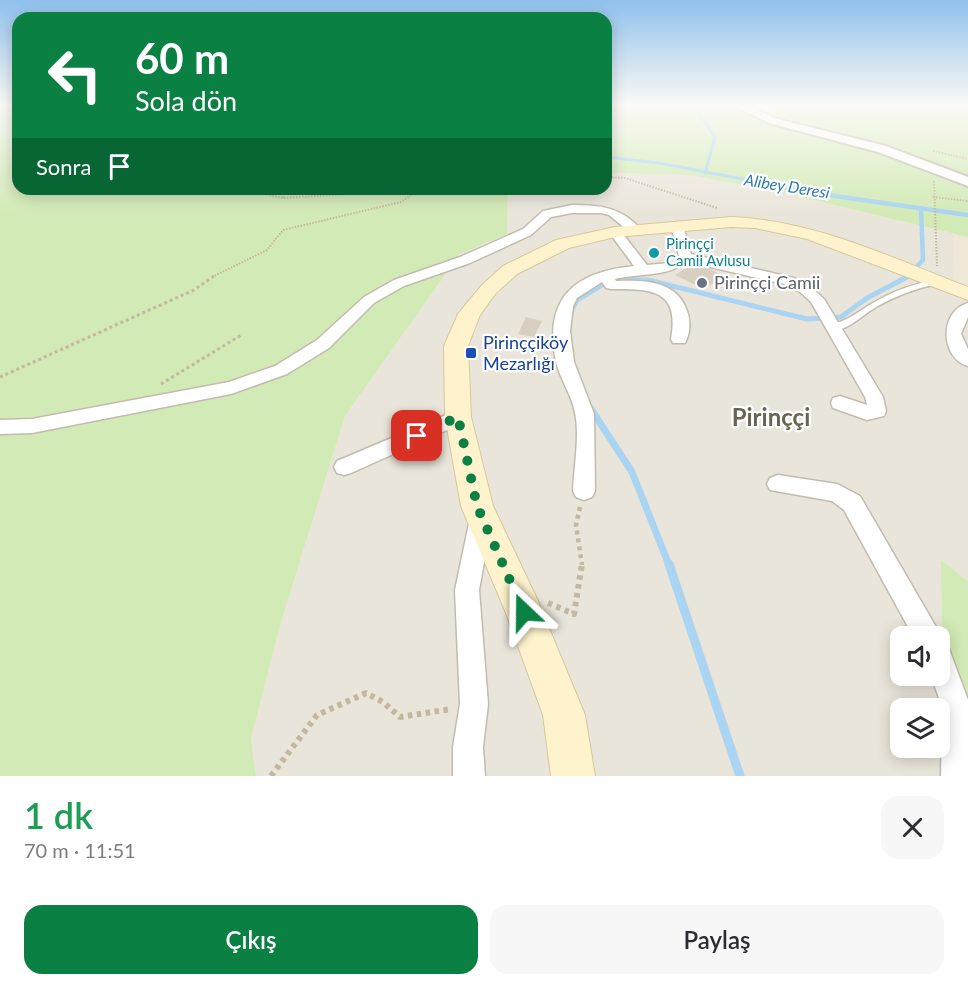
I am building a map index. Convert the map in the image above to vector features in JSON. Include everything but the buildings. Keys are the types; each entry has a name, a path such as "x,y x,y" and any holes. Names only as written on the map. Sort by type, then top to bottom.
{"main road":[{"path":"573,776 564,715 513,587 477,506 458,417 456,346 469,314 489,289 510,270 564,244 625,231 731,222 755,223 812,235 966,294"}],"street":[{"path":"856,142 882,149 968,182"},
{"path":"0,427 32,426 231,388 281,370 323,344 369,300 399,283 465,260 527,232 547,214 572,209 601,209 621,218 644,270"},
{"path":"677,226 677,262"},
{"path":"584,491 585,414 565,362 562,331 566,306 571,295 606,276 677,262 789,281 805,289 817,299 835,327 874,397 877,411 867,413 840,403"},
{"path":"606,276 611,285 650,286 670,294 681,315 679,339"},
{"path":"966,294 953,331 957,348 968,360"},
{"path":"344,467 458,417"},
{"path":"778,483 837,493 852,503 921,626"},
{"path":"469,776 468,747 474,704 466,590 482,517"},
{"path":"949,686 956,707 957,776"}],"lane":[{"path":"835,327 841,326 878,303 931,279"}],"path":[{"path":"612,177 625,178 718,208 731,222"},
{"path":"270,195 283,198 334,195"},
{"path":"0,377 194,290 220,272 267,250 282,230 401,202 411,195"},
{"path":"931,279 937,218 933,197 968,201"},
{"path":"156,386 243,334"},
{"path":"513,587 574,614 582,563 576,525 584,491"},
{"path":"271,776 317,715 366,693 383,702 400,717 474,704"}],"shaded area":[{"path":"612,173 689,175 780,192 968,237 968,581 941,560 942,626 890,626 890,686 942,686 942,698 890,698 890,758 943,758 943,776 256,776 251,739 280,626 345,416 460,254 507,234 508,195 612,195"},
{"path":"953,234 968,239 968,288 954,282"}],"green space":[{"path":"0,142 12,142 12,195 508,195 507,234 460,254 345,416 280,626 251,739 256,776 0,776"},
{"path":"612,142 968,142 968,237 780,192 689,175 612,173"},
{"path":"941,560 968,581 968,776 943,776 943,758 950,758 950,698 942,698 942,686 950,686 950,626 942,626"}],"waterway":[{"path":"705,172 714,142"},
{"name":"Alibey Deresi","path":"612,158 659,163 705,172"},
{"name":"Alibey Deresi","path":"705,172 753,181"},
{"name":"Alibey Deresi","path":"745,180 814,193 968,215"},
{"path":"907,277 923,260 921,209"},
{"path":"618,280 648,280 807,319 841,317 867,298 909,276"},
{"path":"570,313 577,300 602,285"},
{"path":"591,409 632,472 669,565"},
{"path":"669,564 740,776"}],"place":[{"name":"Pirinççi Camii Avlusu","path":"654,253"},
{"name":"Pirinççi Camii","path":"702,283"},
{"name":"Pirinççiköy Mezarlığı","path":"471,353"}],"district":[{"name":"Pirinççi","path":"771,418"}],"route":[{"path":"417,436 458,417 477,506 524,612"}]}
